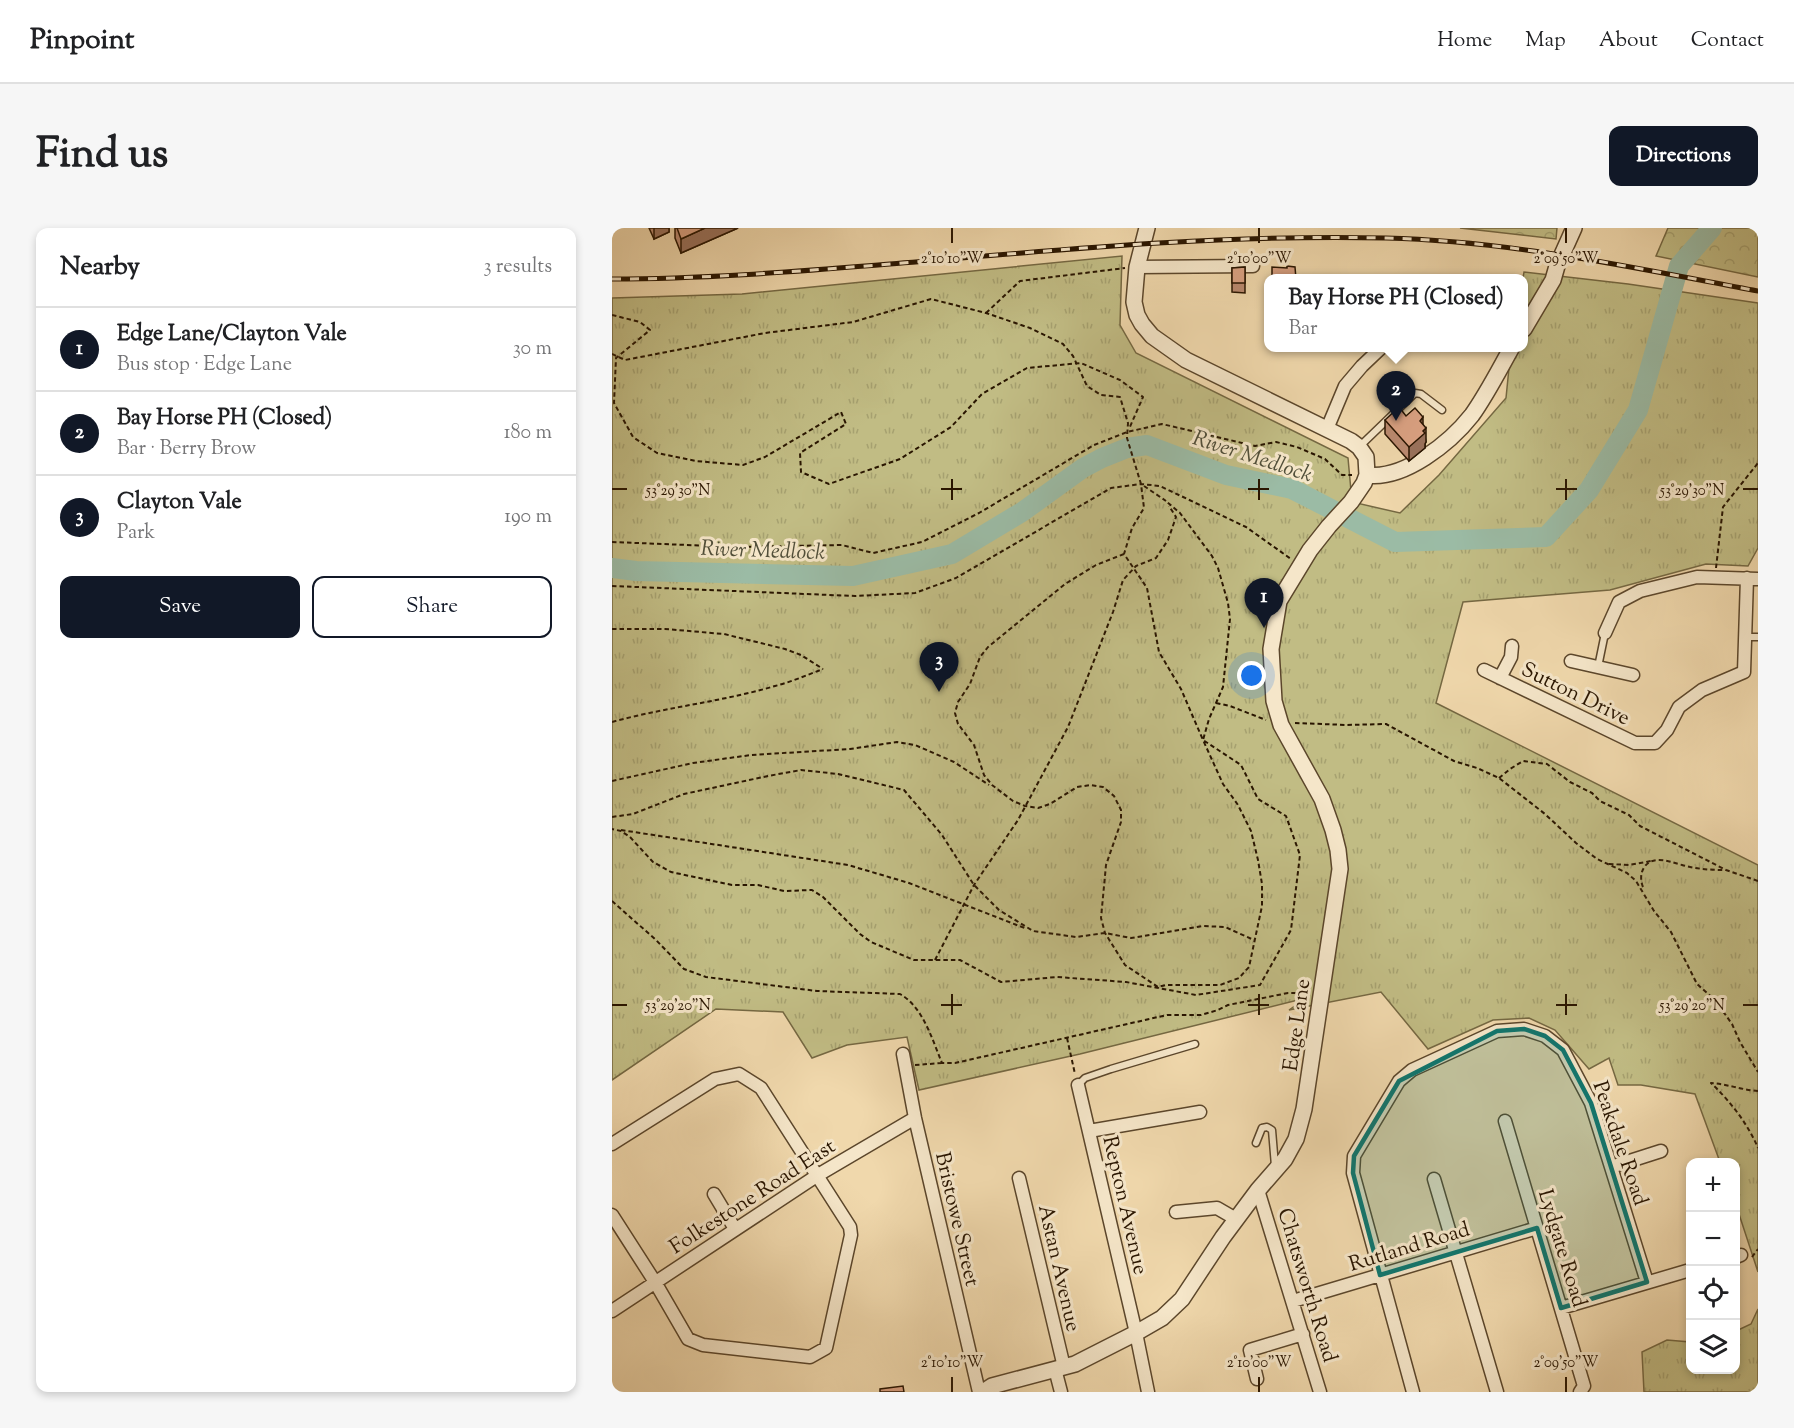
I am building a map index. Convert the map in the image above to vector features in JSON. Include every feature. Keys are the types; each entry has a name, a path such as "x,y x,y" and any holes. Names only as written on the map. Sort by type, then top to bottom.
{"street":[{"path":"1147,228 1137,267 1134,302 1137,315 1152,336 1186,360 1351,441 1366,457 1367,475 1385,476 1419,462 1457,431 1472,415 1510,352"},
{"path":"1528,322 1553,280 1574,228"},
{"path":"1137,267 1253,266"},
{"path":"1327,429 1345,386 1378,352"},
{"name":"Edge Lane","path":"981,1392 992,1386 1075,1364 1162,1318 1182,1299 1222,1237 1258,1190 1285,1160 1296,1139 1304,1109 1340,869 1338,850 1322,799 1281,725 1274,701 1271,649 1279,601 1329,526 1351,502 1367,475"},
{"path":"1605,633 1619,602 1640,591 1697,577 1753,578"},
{"name":"Sutton Drive","path":"1484,670 1635,743 1655,743 1667,730 1679,707 1702,690 1744,672 1752,637 1753,578"},
{"path":"1500,678 1510,657 1512,646"},
{"path":"1571,661 1633,675"},
{"name":"Peakdale Road","path":"1413,1392 1353,1173 1354,1156 1399,1081 1412,1070 1497,1031 1524,1029 1545,1036 1563,1050 1591,1103 1647,1282"},
{"name":"Bristowe Street","path":"903,1054 915,1118 981,1392"},
{"path":"612,1144 715,1079 739,1074 761,1088 850,1227 851,1235 826,1348 810,1357 703,1345 688,1339 612,1215"},
{"name":"Repton Avenue","path":"1078,1085 1148,1392"},
{"path":"1089,1131 1200,1112"},
{"name":"Folkestone Road East","path":"612,1311 818,1175 915,1118"},
{"name":"Lydgate Road","path":"1504,1121 1582,1389"},
{"path":"1611,1167 1661,1151"},
{"name":"Astan Avenue","path":"1019,1178 1060,1368 1061,1392"},
{"path":"1434,1179 1497,1392"},
{"name":"Chatsworth Road","path":"1258,1190 1320,1392"},
{"path":"714,1194 735,1229"},
{"path":"1176,1212 1216,1208 1236,1219"},
{"name":"Rutland Road","path":"1293,1301 1536,1228"},
{"path":"1560,1308 1686,1271"},
{"path":"1257,1379 1250,1350 1303,1334"}],"lane":[{"path":"1359,447 1415,393 1421,394 1442,410"},
{"path":"1598,667 1605,633"},
{"path":"1078,1085 1085,1078 1195,1044"},
{"path":"1256,1143 1262,1128 1268,1127 1272,1130 1276,1170"}],"path":[{"path":"986,313 1020,281 1137,267"},
{"path":"612,354 625,360 765,333 853,322 931,299 986,313 1030,328 1063,344 1077,363 1087,386 1101,395 1120,397 1128,423 1127,438 1142,484 1144,508 1132,528 1124,554"},
{"path":"612,315 640,322 650,330 616,358 614,403 633,436 657,453 696,461 743,465 765,457 841,412 846,424 800,453 801,472 829,484 900,459 951,427 982,394 1028,368 1077,363 1120,380 1143,397 1128,432"},
{"path":"612,542 738,547 842,545 873,553 922,542 979,513 1094,445 1128,432 1162,424 1255,446 1276,442 1297,447 1325,459 1342,475 1367,475"},
{"path":"1715,577 1723,507 1758,464"},
{"path":"1142,484 1180,513 1212,556 1218,568 1228,603 1230,619 1223,687 1209,718 1203,740"},
{"path":"612,586 855,596 915,593 956,578 1111,488 1142,484 1160,486 1246,527 1301,566"},
{"path":"934,960 974,885 1025,806 1068,727 1109,623 1123,580 1136,566 1156,558 1168,540 1176,517 1167,502"},
{"path":"1124,554 1147,588 1159,652 1181,689 1223,784 1238,805 1251,831 1258,860 1262,884 1262,906 1249,967 1239,978 1220,985 1158,987 1125,965 1105,933 1101,918 1106,866 1121,822 1121,810 1114,796 1103,787 1091,785 1077,787 1038,808 1013,801 984,776 974,746 958,724 955,713 958,702 970,684 980,657 988,648 1065,584 1096,565 1124,554"},
{"path":"612,629 665,629 724,634 785,649 801,655 823,669 776,686 712,701 649,712 612,722"},
{"path":"1216,703 1281,725 1296,723 1386,724 1454,761 1499,778 1597,859 1627,873 1645,893"},
{"path":"612,829 621,831 630,837 653,862 671,872 732,885 758,885 784,891 812,890 823,897 871,942 914,960 960,960 1001,982 1057,978 1126,982 1196,996 1260,985 1291,930 1300,855 1286,816 1258,799 1241,765 1203,740"},
{"path":"612,781 693,763 751,754 850,749 897,742 915,745 954,762 1004,794"},
{"path":"1499,778 1523,761 1547,764 1600,801 1629,815 1641,826 1726,870 1758,881"},
{"path":"612,817 633,813 684,794 801,770 838,774 904,790 942,835 974,885 999,910 1033,931"},
{"path":"612,829 848,865 909,883 1033,931 1076,937 1105,933 1131,938 1203,926 1225,927 1255,940"},
{"path":"1608,864 1658,860 1712,870 1726,870"},
{"path":"1651,861 1642,871 1640,879 1654,911 1671,932 1697,984 1715,1000 1732,1024 1758,1072"},
{"path":"612,901 656,940 684,969 706,977 817,991 900,994 909,999 927,1026 942,1063"},
{"path":"905,1068 916,1065 955,1063 1167,1015 1201,1015 1228,1005 1288,993 1321,994"},
{"path":"1067,1037 1078,1085"},
{"path":"1758,1091 1711,1083 1741,1117 1752,1133 1758,1148"}],"highlighted area":[{"path":"1524,1029 1545,1036 1563,1050 1591,1103 1647,1282 1561,1308 1537,1228 1380,1275 1353,1173 1354,1156 1399,1081 1497,1031"}],"green space":[{"path":"1460,228 1557,228 1556,239"},
{"path":"1668,228 1758,228 1758,277 1656,256"},
{"path":"1122,256 1120,325 1136,353 1348,458 1352,502 1400,513 1439,475 1506,398 1511,352 1528,352 1528,274 1524,274 1524,272 1758,303 1758,548 1748,566 1706,564 1610,590 1463,602 1436,703 1758,865 1758,1272 1740,1217 1740,1158 1719,1158 1695,1094 1641,1085 1618,1085 1609,1058 1589,1069 1555,1030 1529,1018 1493,1020 1428,1049 1381,992 1289,1010 1306,998 1080,1054 919,1090 907,1037 847,1045 812,1058 783,1012 716,1009 612,1080 612,298 742,294"},
{"path":"1758,1309 1758,1392 1644,1392 1642,1352 1667,1340 1686,1342 1686,1374 1740,1374 1740,1329 1751,1324"}],"building":[{"path":"677,228 705,228 681,239"},
{"path":"1287,266 1295,267 1296,274 1272,274 1272,267 1287,268"},
{"path":"1245,267 1245,283 1232,283 1232,268"},
{"path":"1399,407 1406,416 1415,408 1423,417 1420,421 1426,428 1423,431 1425,433 1409,447 1385,420"},
{"path":"903,1386 904,1392 880,1392 880,1389"}],"waterway":[{"name":"River Medlock","path":"612,568 636,571 853,576 952,554 1022,512 1083,468 1127,448 1147,445 1226,475 1292,489 1395,542 1546,537 1589,490 1638,410 1679,266 1712,228"}],"railway":[{"path":"612,279 778,273 1068,249 1195,241 1322,237 1433,240 1480,244 1573,257 1758,291"}],"place":[{"name":"Bay Horse PH (Closed)","path":"1396,421"},
{"name":"Edge Lane/Clayton Vale","path":"1264,628"},
{"name":"Clayton Vale","path":"939,692"}]}
